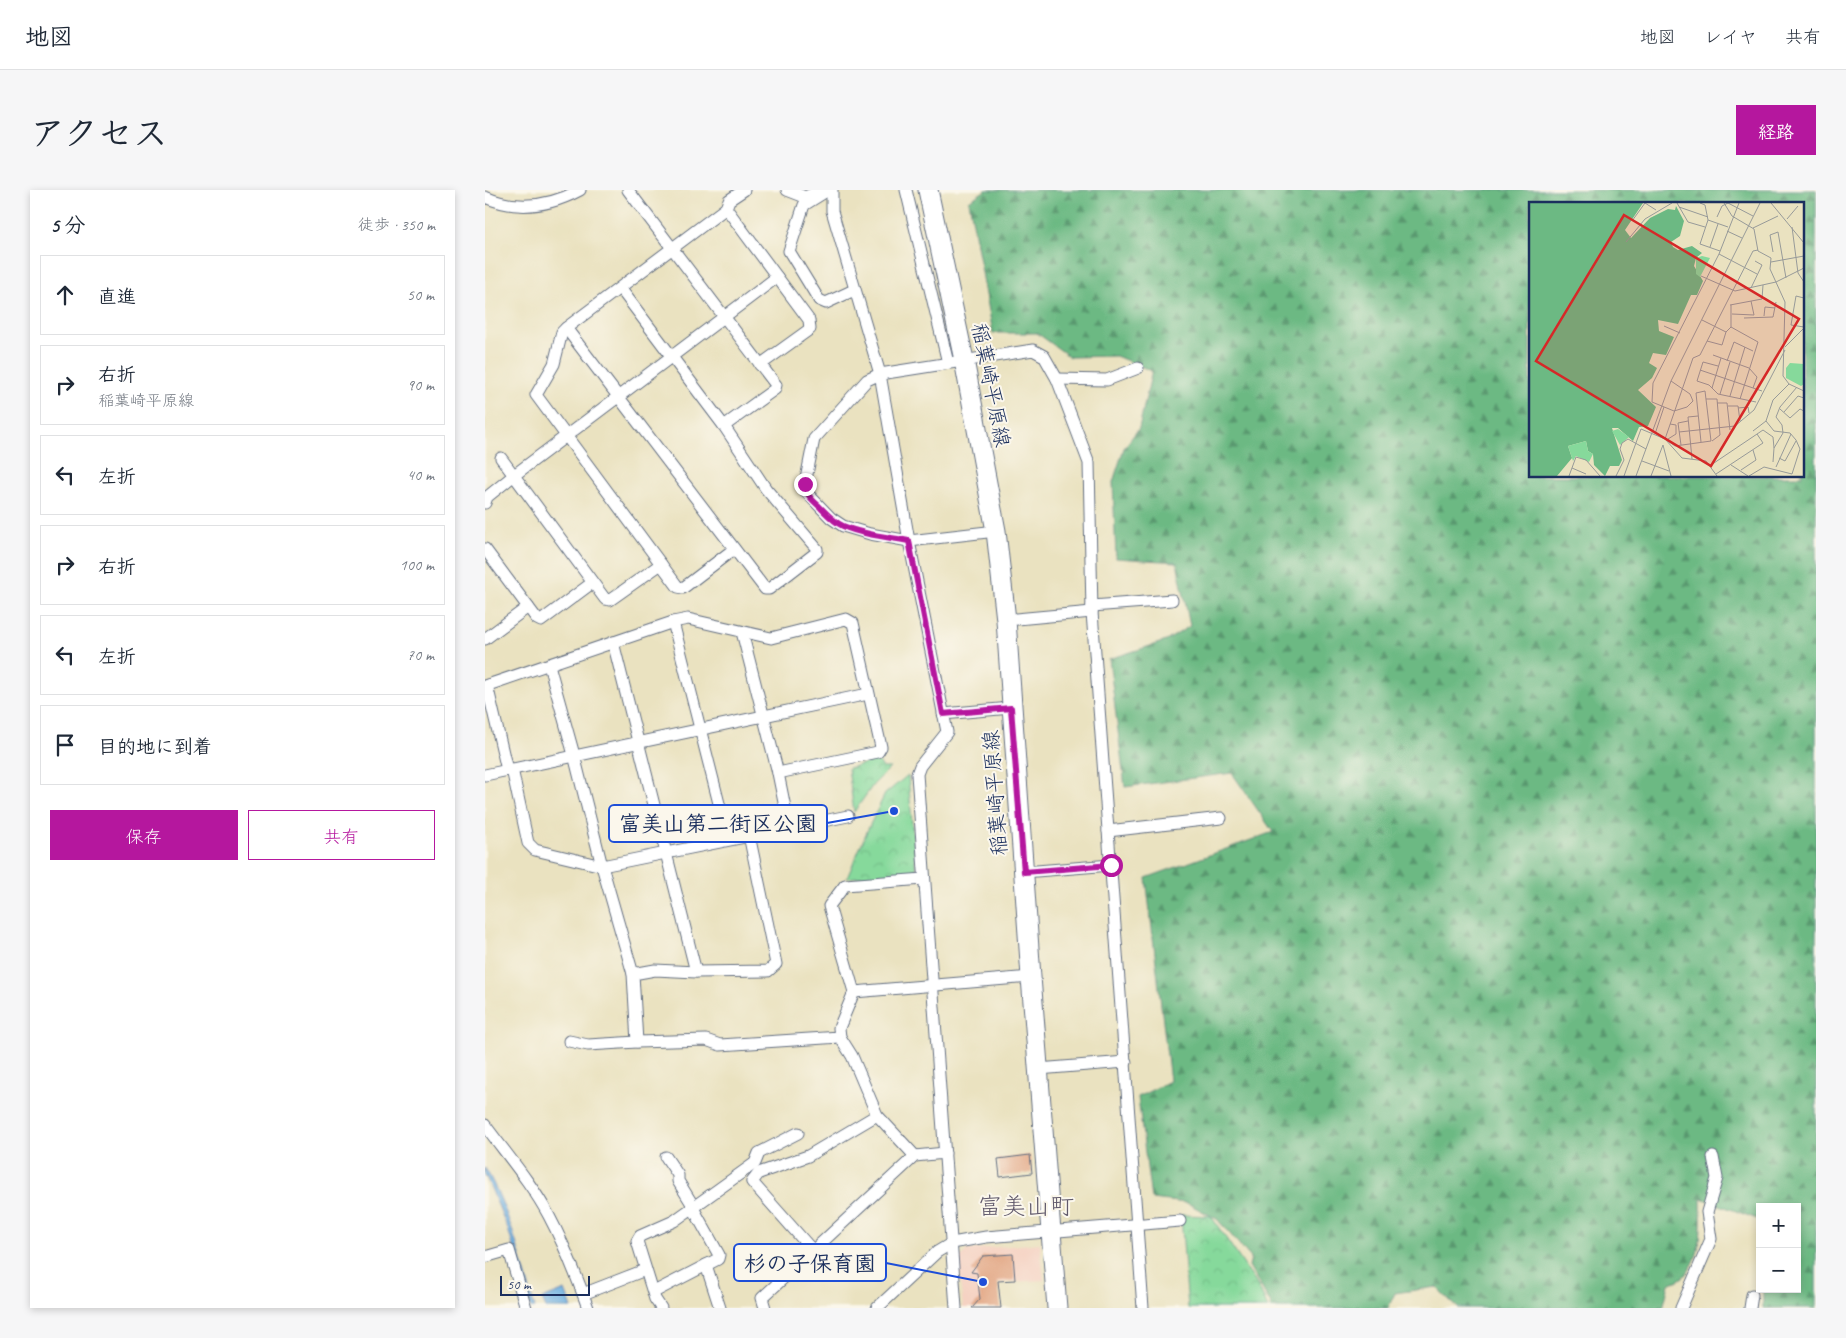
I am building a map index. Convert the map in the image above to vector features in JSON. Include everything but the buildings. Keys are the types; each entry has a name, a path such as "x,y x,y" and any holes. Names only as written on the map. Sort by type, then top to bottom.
{"main road":[{"name":"稲葉崎平原線","path":"928,190 956,362 996,531 1006,620 1031,978 1057,1308"}],"street":[{"path":"485,198 507,204 527,206 545,204 580,190"},
{"path":"628,190 776,386 775,389 724,426"},
{"path":"734,549 683,588 678,587 536,395 555,364 562,332 566,328 726,208 729,200 744,190"},
{"path":"787,190 805,197 826,190"},
{"path":"826,190 805,204 789,251 819,300 825,303 854,290"},
{"path":"833,190 832,211 880,374 909,541 947,732 920,766 917,774 957,1308"},
{"path":"906,190 956,362"},
{"path":"726,208 809,320 810,329 760,365"},
{"path":"485,503 487,497 513,476 777,277"},
{"path":"566,328 765,589 769,589 817,552 817,549 766,489 724,426 620,288"},
{"path":"996,531 909,541 871,534 843,526 831,518 806,492 805,484 814,439 867,380 880,374 1033,350 1044,356 1057,378 1089,463 1092,609 1143,1308"},
{"path":"1057,378 1107,380 1138,368"},
{"path":"501,458 605,599 610,600 661,564"},
{"path":"485,549 537,619 541,621 592,583"},
{"path":"1006,620 1173,600"},
{"path":"485,639 528,607"},
{"path":"778,773 878,752 881,747 853,623 846,619 771,638 688,619 673,622 486,686 528,843 535,850 602,866 848,816"},
{"path":"673,622 728,840"},
{"path":"742,632 778,773 789,827"},
{"path":"613,642 696,972"},
{"path":"549,665 575,755 602,866 633,974 637,1042"},
{"path":"485,774 868,694"},
{"path":"943,714 1011,708"},
{"path":"1108,830 1221,818"},
{"path":"633,974 655,970 696,972 768,971 776,964 749,835"},
{"path":"1024,872 1111,865"},
{"path":"915,1156 877,1115 852,1056 840,1037 839,1028 854,992 829,906 845,885 924,879"},
{"path":"854,992 1031,978"},
{"path":"569,1041 587,1045 705,1040 720,1045 840,1037"},
{"path":"1038,1069 1125,1062"},
{"path":"813,1251 752,1182 759,1173 808,1156 877,1115"},
{"path":"485,1125 519,1170 549,1215 575,1272 588,1308"},
{"path":"661,1308 645,1270 637,1241 640,1236 675,1221 755,1163 759,1153 797,1133"},
{"path":"765,1308 762,1298 915,1156 945,1154"},
{"path":"654,1292 717,1260 719,1255 678,1181 678,1175 666,1157"},
{"path":"1681,1308 1711,1239 1707,1212 1717,1178 1713,1157"},
{"path":"877,1308 937,1252 952,1243 986,1238 1180,1221"},
{"path":"486,1254 509,1250 526,1308"},
{"path":"706,1265 720,1308"},
{"path":"583,1294 645,1270"},
{"path":"1750,1308 1752,1295"}],"shaded area":[{"path":"1040,1243 1044,1280 998,1283 999,1308 963,1308 958,1260 967,1250"}],"green space":[{"path":"986,190 1816,190 1816,1308 1763,1308 1763,1293 1801,1293 1801,1203 1756,1203 1756,1219 1701,1198 1700,1240 1695,1260 1683,1277 1669,1284 1663,1308 1458,1308 1436,1287 1395,1293 1388,1308 1271,1308 1271,1304 1249,1266 1251,1258 1217,1219 1187,1203 1151,1199 1138,1097 1170,1081 1146,878 1273,832 1232,773 1125,787 1109,659 1166,641 1190,626 1177,562 1116,558 1113,482 1124,448 1139,428 1152,371 1116,356 1070,357 1037,333 993,333 969,201"},
{"path":"878,760 883,768 890,768 873,785 854,812 848,768"},
{"path":"908,775 916,872 847,878 885,794"},
{"path":"1181,1215 1211,1216 1258,1286 1268,1308 1188,1308"}],"water":[{"path":"485,1168 508,1218 535,1308 531,1308 508,1229 485,1174"},
{"path":"565,1290 572,1308 546,1308 542,1299"}],"place":[{"name":"富美山第二街区公園","path":"894,811"},
{"name":"杉の子保育園","path":"983,1282"}],"district":[{"name":"富美山町","path":"1026,1206"}],"route":[{"path":"805,484 806,492 812,500 831,518 843,526 871,534 909,541 943,714 1011,708 1024,872 1111,865"}]}
